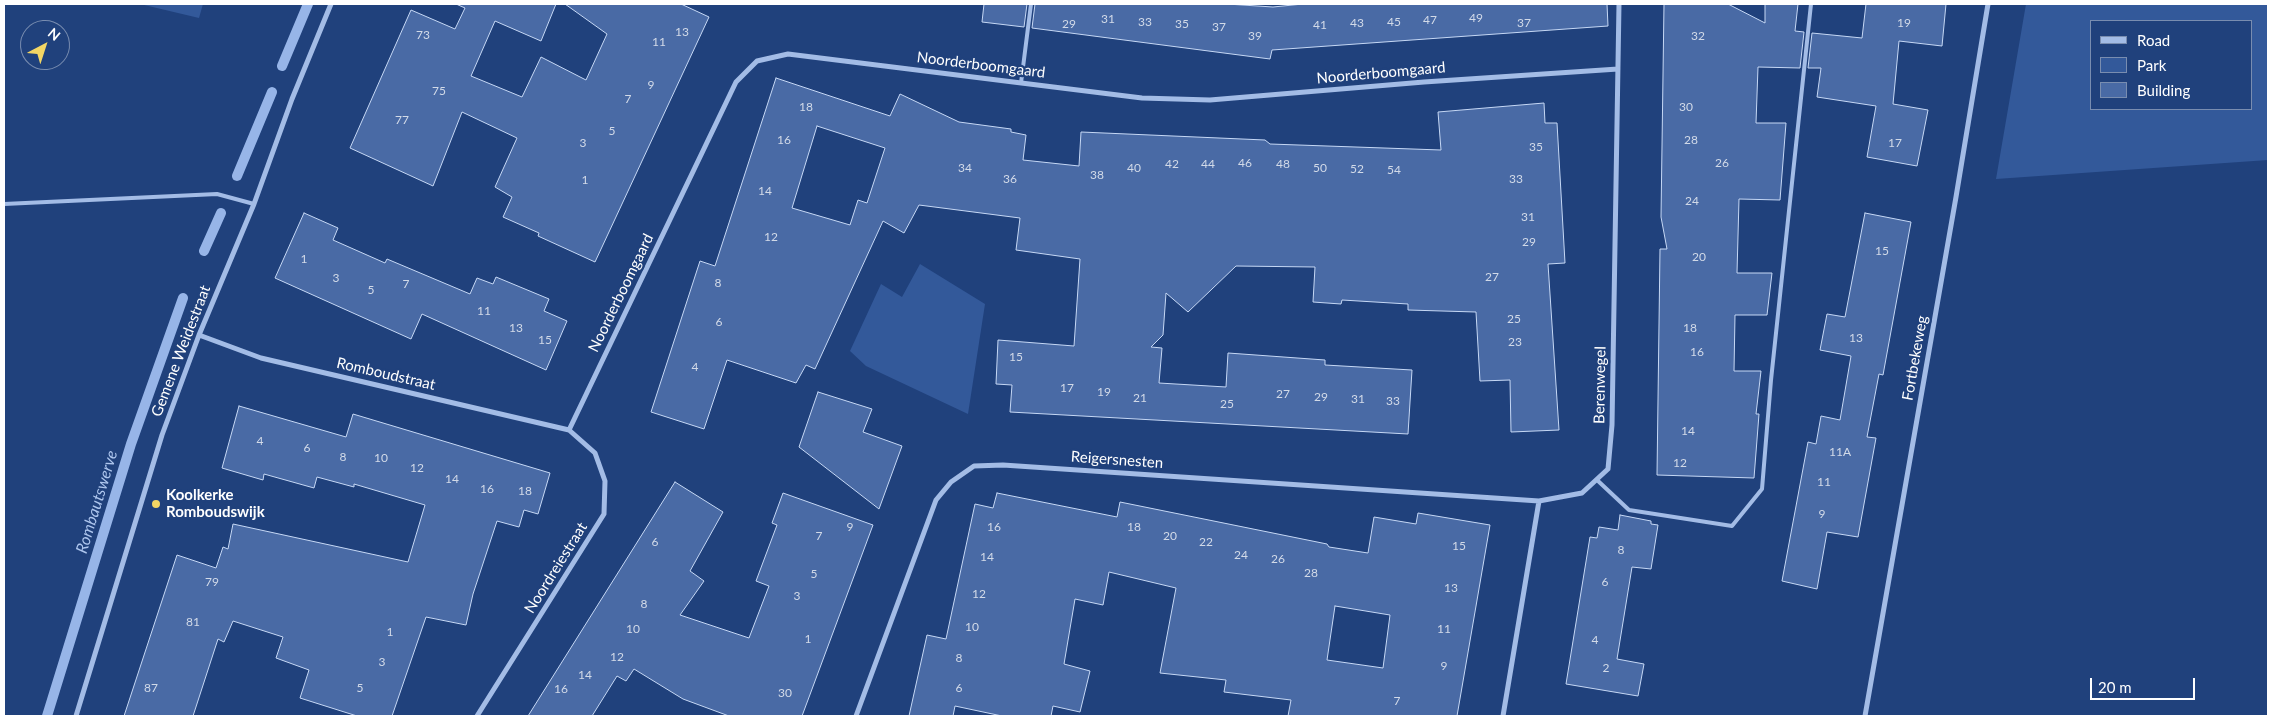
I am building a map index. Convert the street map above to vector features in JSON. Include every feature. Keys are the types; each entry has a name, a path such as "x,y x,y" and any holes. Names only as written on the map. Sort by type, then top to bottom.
{"street":[{"name":"Gemene Weidestraat","path":"76,716 162,434 199,335 254,204 292,100 331,4"},
{"name":"Berenwegel","path":"1539,502 1582,493 1608,469 1612,425 1619,4"},
{"name":"Fortbekeweg","path":"1865,716 1988,4"},
{"name":"Noorderboomgaard","path":"569,430 736,82 757,61 788,54 1142,98 1210,100 1424,82 1618,69"},
{"name":"Romboudstraat","path":"199,335 261,358 569,430"},
{"name":"Noordreiestraat","path":"477,716 604,514 605,481 595,453 569,430"},
{"name":"Reigersnesten","path":"856,716 936,500 950,482 974,466 1003,465 1539,502"},
{"path":"1503,716 1539,502"}],"lane":[{"path":"1020,83 1031,4"},
{"path":"1597,480 1629,510 1732,526 1762,490 1772,370 1811,4"},
{"path":"4,204 217,194 254,204"}],"green space":[{"path":"140,4 203,4 199,18"},
{"path":"2026,4 2268,4 2268,160 1996,179"},
{"path":"920,264 985,304 968,414 866,366 850,351 881,284 902,297"}],"building":[{"path":"456,4 556,4 541,41 495,21 471,76 522,97 541,57 586,80 607,34 565,4 681,4 709,17 595,262 538,236 539,233 503,217 512,197 495,187 517,138 462,112 433,186 350,148 411,10 455,29 465,8"},
{"path":"984,4 1027,4 1024,27 982,22"},
{"path":"1035,4 1227,4 1273,7 1303,4 1607,4 1608,26 1272,50 1270,59 1032,28"},
{"path":"1664,4 1728,4 1765,23 1765,4 1798,4 1795,31 1804,32 1800,68 1758,67 1756,123 1786,123 1780,200 1739,199 1737,273 1772,273 1767,315 1735,315 1734,371 1761,371 1756,414 1759,414 1754,478 1657,475 1660,249 1667,249 1661,217"},
{"path":"1866,4 1946,4 1942,46 1899,41 1893,104 1928,110 1917,166 1867,157 1876,106 1817,97 1821,68 1808,68 1812,33 1862,38"},
{"path":"776,78 890,116 900,94 959,122 1011,129 1011,132 1026,135 1023,160 1079,166 1081,132 1265,140 1270,144 1441,150 1438,112 1544,103 1545,123 1557,123 1565,263 1548,264 1559,430 1511,432 1510,380 1480,381 1476,312 1408,310 1408,304 1342,300 1341,304 1313,302 1315,267 1236,266 1188,312 1166,293 1163,335 1151,347 1162,348 1159,383 1226,387 1228,353 1325,360 1325,365 1412,370 1408,434 1010,412 1012,385 996,384 998,340 1074,346 1080,259 1016,250 1020,218 919,205 904,233 883,221 815,369 806,365 796,383 727,360 704,429 651,412 700,261 715,266","holes":["817,126 885,148 867,203 858,200 850,225 792,208"]},
{"path":"304,213 338,228 333,240 385,263 387,259 470,294 477,278 493,284 496,277 549,299 544,311 567,321 546,370 422,314 411,339 275,278"},
{"path":"1865,213 1911,222 1883,375 1879,374 1867,437 1876,438 1858,537 1827,532 1817,589 1782,581 1808,442 1816,444 1821,416 1840,420 1851,356 1820,350 1827,314 1845,317"},
{"path":"818,392 872,409 863,432 902,446 879,509 799,447"},
{"path":"239,406 346,437 353,414 550,473 538,514 524,510 519,527 497,521 473,594 466,625 426,617 392,716 357,716 300,698 309,670 276,658 283,637 233,621 224,642 218,639 193,716 124,716 177,555 216,568 223,547 228,549 233,524 408,562 425,505 354,484 354,487 317,477 314,488 264,474 263,480 222,468"},
{"path":"675,482 723,512 690,571 704,581 680,615 749,638 769,586 756,581 777,525 772,523 783,493 873,525 802,716 729,716 683,699 634,669 626,681 617,676 592,716 528,716"},
{"path":"997,493 1117,517 1120,502 1327,544 1329,547 1368,553 1374,517 1416,524 1418,513 1490,525 1457,716 1288,716 1291,700 1224,692 1226,680 1160,673 1176,588 1109,572 1103,605 1075,599 1064,664 1090,671 1080,712 1053,706 1051,716 1002,716 955,706 953,716 909,716 927,635 946,639 975,504 993,508","holes":["1335,606 1390,615 1383,668 1327,660"]},
{"path":"1620,515 1651,521 1651,524 1658,525 1651,569 1632,567 1617,659 1644,664 1638,696 1566,684 1590,537 1597,538 1599,527 1618,530"}],"waterway":[{"name":"Rombautswerve","path":"282,66 308,4"},
{"name":"Rombautswerve","path":"237,176 272,92"},
{"name":"Rombautswerve","path":"204,251 221,213"},
{"name":"Rombautswerve","path":"47,716 131,444 183,298"}],"place":[{"name":"Koolkerke Romboudswijk","path":"156,504"}]}
